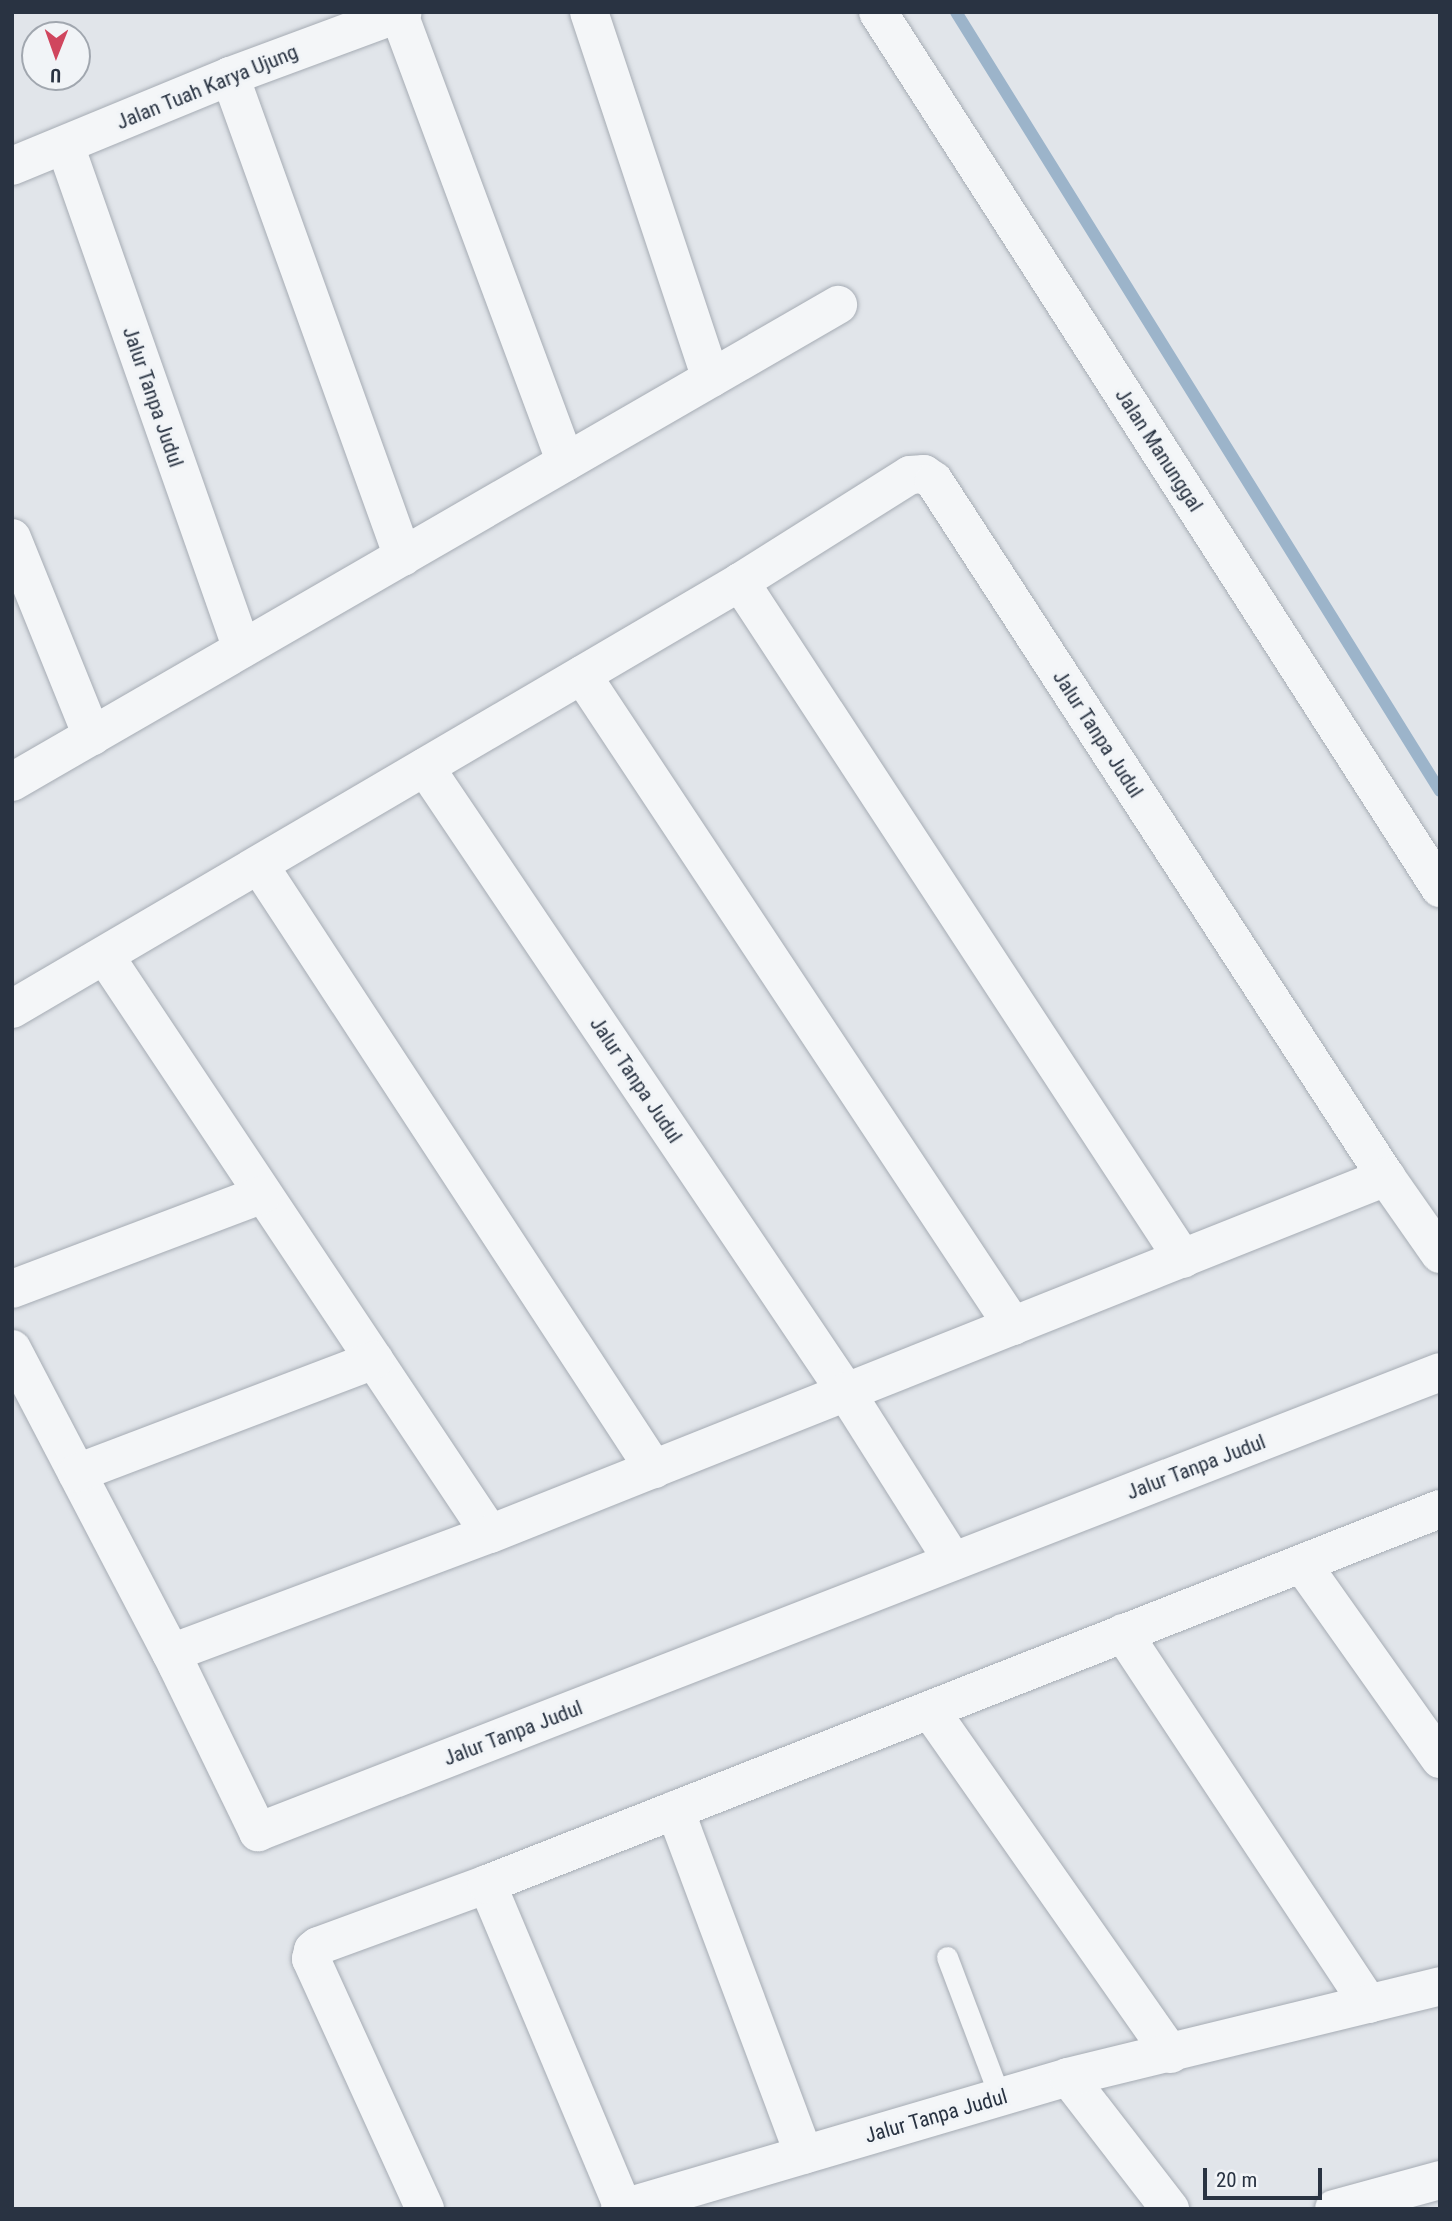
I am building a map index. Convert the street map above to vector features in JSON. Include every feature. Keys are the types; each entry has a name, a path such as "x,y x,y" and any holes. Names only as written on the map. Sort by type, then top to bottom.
{"street":[{"path":"589,12 711,378"},
{"name":"Jalan Manunggal","path":"878,12 1440,888"},
{"path":"401,13 566,462"},
{"name":"Jalan Tuah Karya Ujung","path":"12,166 230,76 401,13"},
{"path":"230,76 402,556"},
{"name":"Jalur Tanpa Judul","path":"65,145 242,649"},
{"path":"12,782 838,305"},
{"name":"Jalur Tanpa Judul","path":"12,1009 740,582 910,475 924,474 934,481 1386,1177 1440,1254"},
{"path":"12,538 92,736"},
{"path":"740,582 1183,1259"},
{"path":"582,675 1013,1326"},
{"name":"Jalur Tanpa Judul","path":"425,767 846,1392 953,1561"},
{"path":"259,865 654,1469"},
{"path":"105,956 490,1534"},
{"path":"171,1653 490,1534 1386,1177"},
{"path":"12,1289 264,1194"},
{"name":"Jalur Tanpa Judul","path":"12,1349 171,1653 258,1832 1440,1372"},
{"path":"77,1473 374,1360"},
{"path":"425,2209 312,1954 318,1946 487,1884 1440,1509"},
{"path":"1303,1564 1440,1759"},
{"path":"1123,1633 1369,2004"},
{"path":"930,1710 1171,2054"},
{"path":"675,1810 804,2155"},
{"name":"Jalur Tanpa Judul","path":"487,1884 621,2208 1068,2077 1171,2054 1440,1986"},
{"path":"1068,2077 1170,2209"},
{"path":"1334,2209 1440,2180"}],"lane":[{"path":"947,1957 1000,2097"}],"waterway":[{"path":"956,12 1440,791"}]}
